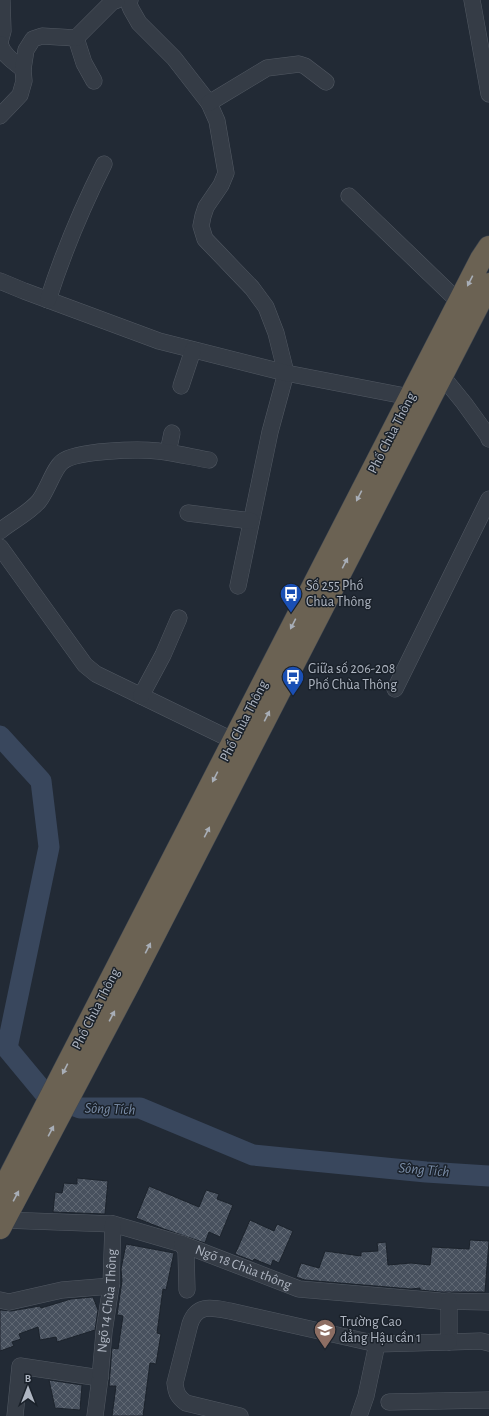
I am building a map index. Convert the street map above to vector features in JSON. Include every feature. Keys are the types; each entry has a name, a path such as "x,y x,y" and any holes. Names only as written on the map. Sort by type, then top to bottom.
{"highway":[{"name":"Phố Chùa Thông","path":"122,977 234,741 481,259 489,247"},
{"name":"Phố Chùa Thông","path":"1,1222 26,1161 122,977 442,376 489,284"},
{"name":"Phố Chùa Thông","path":"0,1195 26,1161"}],"street":[{"path":"2,0 3,32 0,43 1,48 10,59 23,69"},
{"path":"0,116 20,96 24,81 23,69 26,50 33,39 42,36 76,38 112,2 117,0"},
{"path":"130,0 129,4 139,23 174,58 209,103 217,121 226,173 221,185 206,207 201,226 205,239 252,288 266,307 276,333 286,373 270,432 238,586"},
{"path":"472,0 489,94"},
{"path":"76,38 84,63 94,81"},
{"path":"209,103 272,66 299,64 305,66 326,82"},
{"path":"48,300 57,270 70,238 104,164"},
{"path":"349,196 459,302"},
{"path":"0,280 48,300 159,341 286,373 410,397"},
{"path":"181,386 193,350"},
{"path":"442,376 489,436"},
{"path":"168,452 172,433"},
{"path":"0,531 38,502 57,467 65,459 95,453 156,451 209,460"},
{"path":"395,689 489,499"},
{"path":"188,513 251,521"},
{"path":"0,547 85,665 96,674 234,741"},
{"path":"141,696 163,655 179,618"},
{"name":"Ngõ 18 Chùa thông","path":"1,1222 113,1224 182,1244 299,1289 449,1301 489,1302"},
{"name":"Ngõ 14 Chùa Thông","path":"95,1416 104,1332 111,1286 113,1224"},
{"path":"182,1244 186,1250 187,1290"},
{"path":"0,1300 9,1302 62,1290 111,1286"},
{"path":"449,1301 449,1342"},
{"path":"240,1416 186,1403 179,1398 176,1392 175,1383 192,1318 197,1312 205,1309 230,1311 377,1344 481,1341 489,1343"},
{"path":"360,1415 366,1396 377,1344"},
{"path":"15,1416 20,1366 100,1378"},
{"path":"389,1402 489,1400"}],"building":[{"path":"77,1178 108,1181 105,1214 53,1212 55,1192 62,1193 64,1183 77,1184"},
{"path":"149,1186 199,1207 206,1190 219,1194 217,1199 233,1205 220,1237 209,1232 205,1243 136,1218"},
{"path":"250,1220 274,1231 277,1224 293,1231 279,1263 273,1260 271,1266 254,1259 253,1261 235,1254"},
{"path":"470,1240 489,1241 485,1292 440,1292 420,1290 420,1288 411,1289 305,1280 296,1277 301,1263 319,1268 325,1251 361,1256 361,1252 378,1251 377,1243 386,1242 388,1265 411,1263 430,1265 432,1247 469,1249"},
{"path":"126,1244 174,1253 166,1290 163,1289 157,1333 161,1334 156,1364 150,1363 143,1416 112,1416 116,1386 109,1386 112,1348 118,1349 123,1316 117,1315 122,1281 121,1269"},
{"path":"93,1297 98,1310 95,1330 57,1342 56,1337 40,1340 38,1327 19,1334 21,1339 12,1342 14,1346 0,1351 0,1310 11,1311 40,1306 41,1308 71,1299"},
{"path":"49,1380 82,1385 80,1410 55,1408"}],"waterway":[{"name":"Sông Tích","path":"0,736 41,781 49,847 7,1048 46,1095 80,1108 140,1108 253,1155 426,1172 489,1176"}],"place":[{"name":"Số 255 Phố Chùa Thông","path":"291,614"},
{"name":"Giữa số 206-208 Phố Chùa Thông","path":"293,696"},
{"name":"Trường Cao đẳng Hậu cần 1","path":"325,1350"}]}
